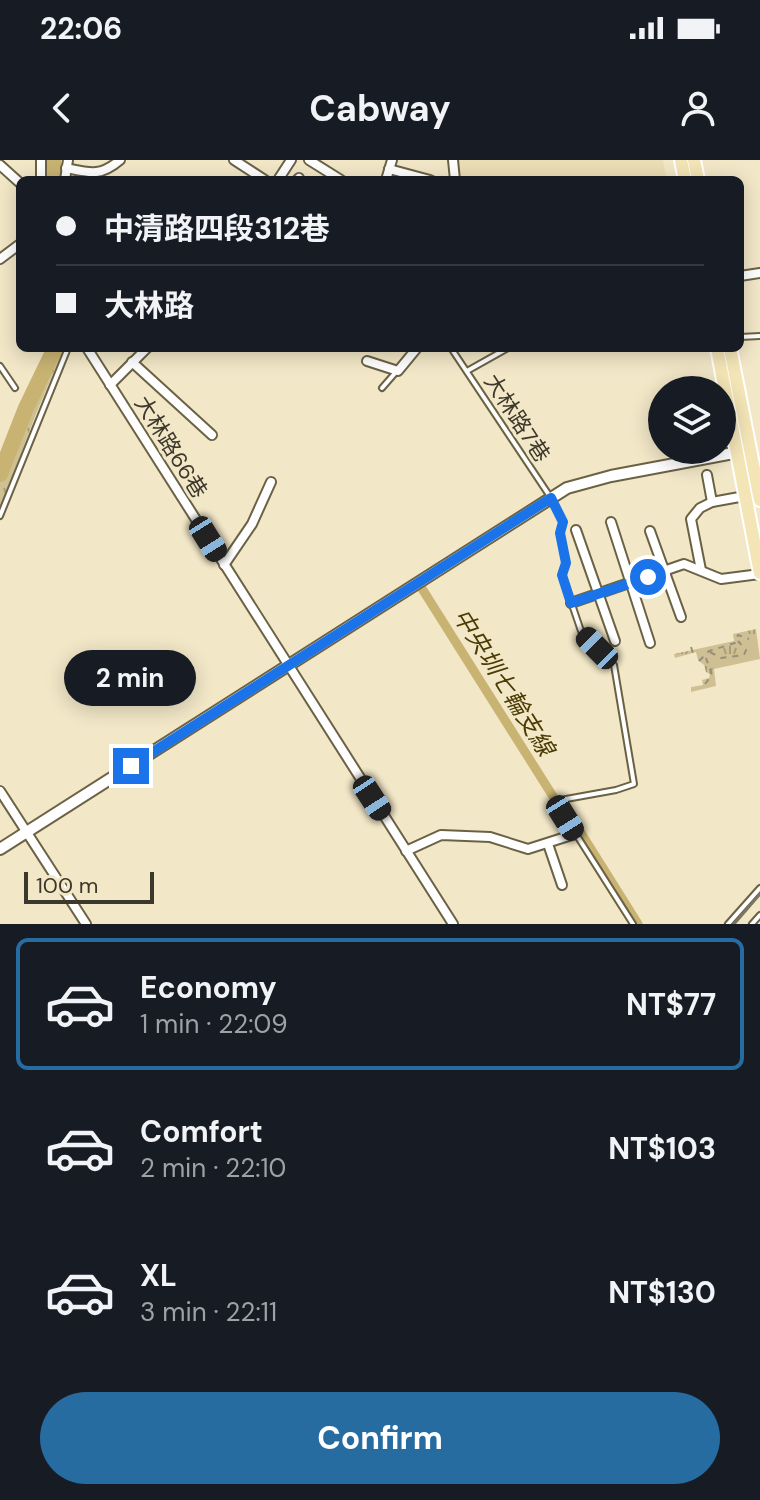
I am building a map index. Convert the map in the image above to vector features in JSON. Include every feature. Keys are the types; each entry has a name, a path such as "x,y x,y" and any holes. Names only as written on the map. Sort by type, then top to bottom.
{"main road":[{"path":"718,352 760,500"},
{"path":"731,352 744,451 745,496 760,573"}],"street":[{"path":"67,164 90,173 106,172 120,160"},
{"path":"234,160 259,176"},
{"path":"309,160 335,176"},
{"path":"391,164 420,176"},
{"path":"0,165 16,179"},
{"name":"大林路66巷","path":"89,352 453,924"},
{"path":"110,385 143,352"},
{"path":"367,361 398,371 414,352"},
{"path":"132,362 212,435"},
{"path":"0,849 567,488 611,476 744,451"},
{"path":"707,475 712,502"},
{"path":"224,565 252,524 271,482"},
{"path":"701,570 691,519 700,508 712,502 745,496"},
{"path":"611,522 650,643"},
{"path":"576,530 615,641"},
{"path":"650,531 681,617"},
{"path":"571,603 684,564 721,579 760,573"},
{"path":"0,791 86,924"},
{"path":"406,851 441,835 490,837 528,849 575,834"},
{"path":"548,844 562,885"}],"lane":[{"path":"0,516 66,352"},
{"name":"大林路7巷","path":"454,352 551,498 563,522 560,533 566,563 562,575 581,631 614,665 634,784 555,801 633,924"},
{"path":"467,371 501,352"},
{"path":"0,366 15,388"},
{"path":"382,388 398,371"},
{"path":"728,924 760,888"},
{"path":"752,924 760,915"}],"path":[{"path":"709,651 721,658 744,655 746,650 738,641 738,635 749,639"},
{"path":"723,640 724,648"},
{"path":"699,661 709,651 738,641"},
{"path":"691,647 693,653"},
{"path":"705,684 712,676 706,655"}],"shaded area":[{"path":"456,160 663,160 666,176 458,176"}],"green space":[{"path":"59,352 62,352 0,509 0,481 33,401"},
{"path":"756,629 760,659 714,669 716,686 691,692 691,687 703,685 702,680 709,678 710,674 698,660 696,652 675,658 674,654 734,641 733,634"}],"waterway":[{"path":"53,160 54,176"},
{"path":"0,474 26,408 53,352"},
{"name":"中央圳七輪支線","path":"421,587 554,798"},
{"path":"564,806 638,924"}],"railway":[{"path":"734,924 760,894"}],"route":[{"path":"131,766 551,498 563,522 560,533 566,563 562,575 571,603 648,577"}]}
